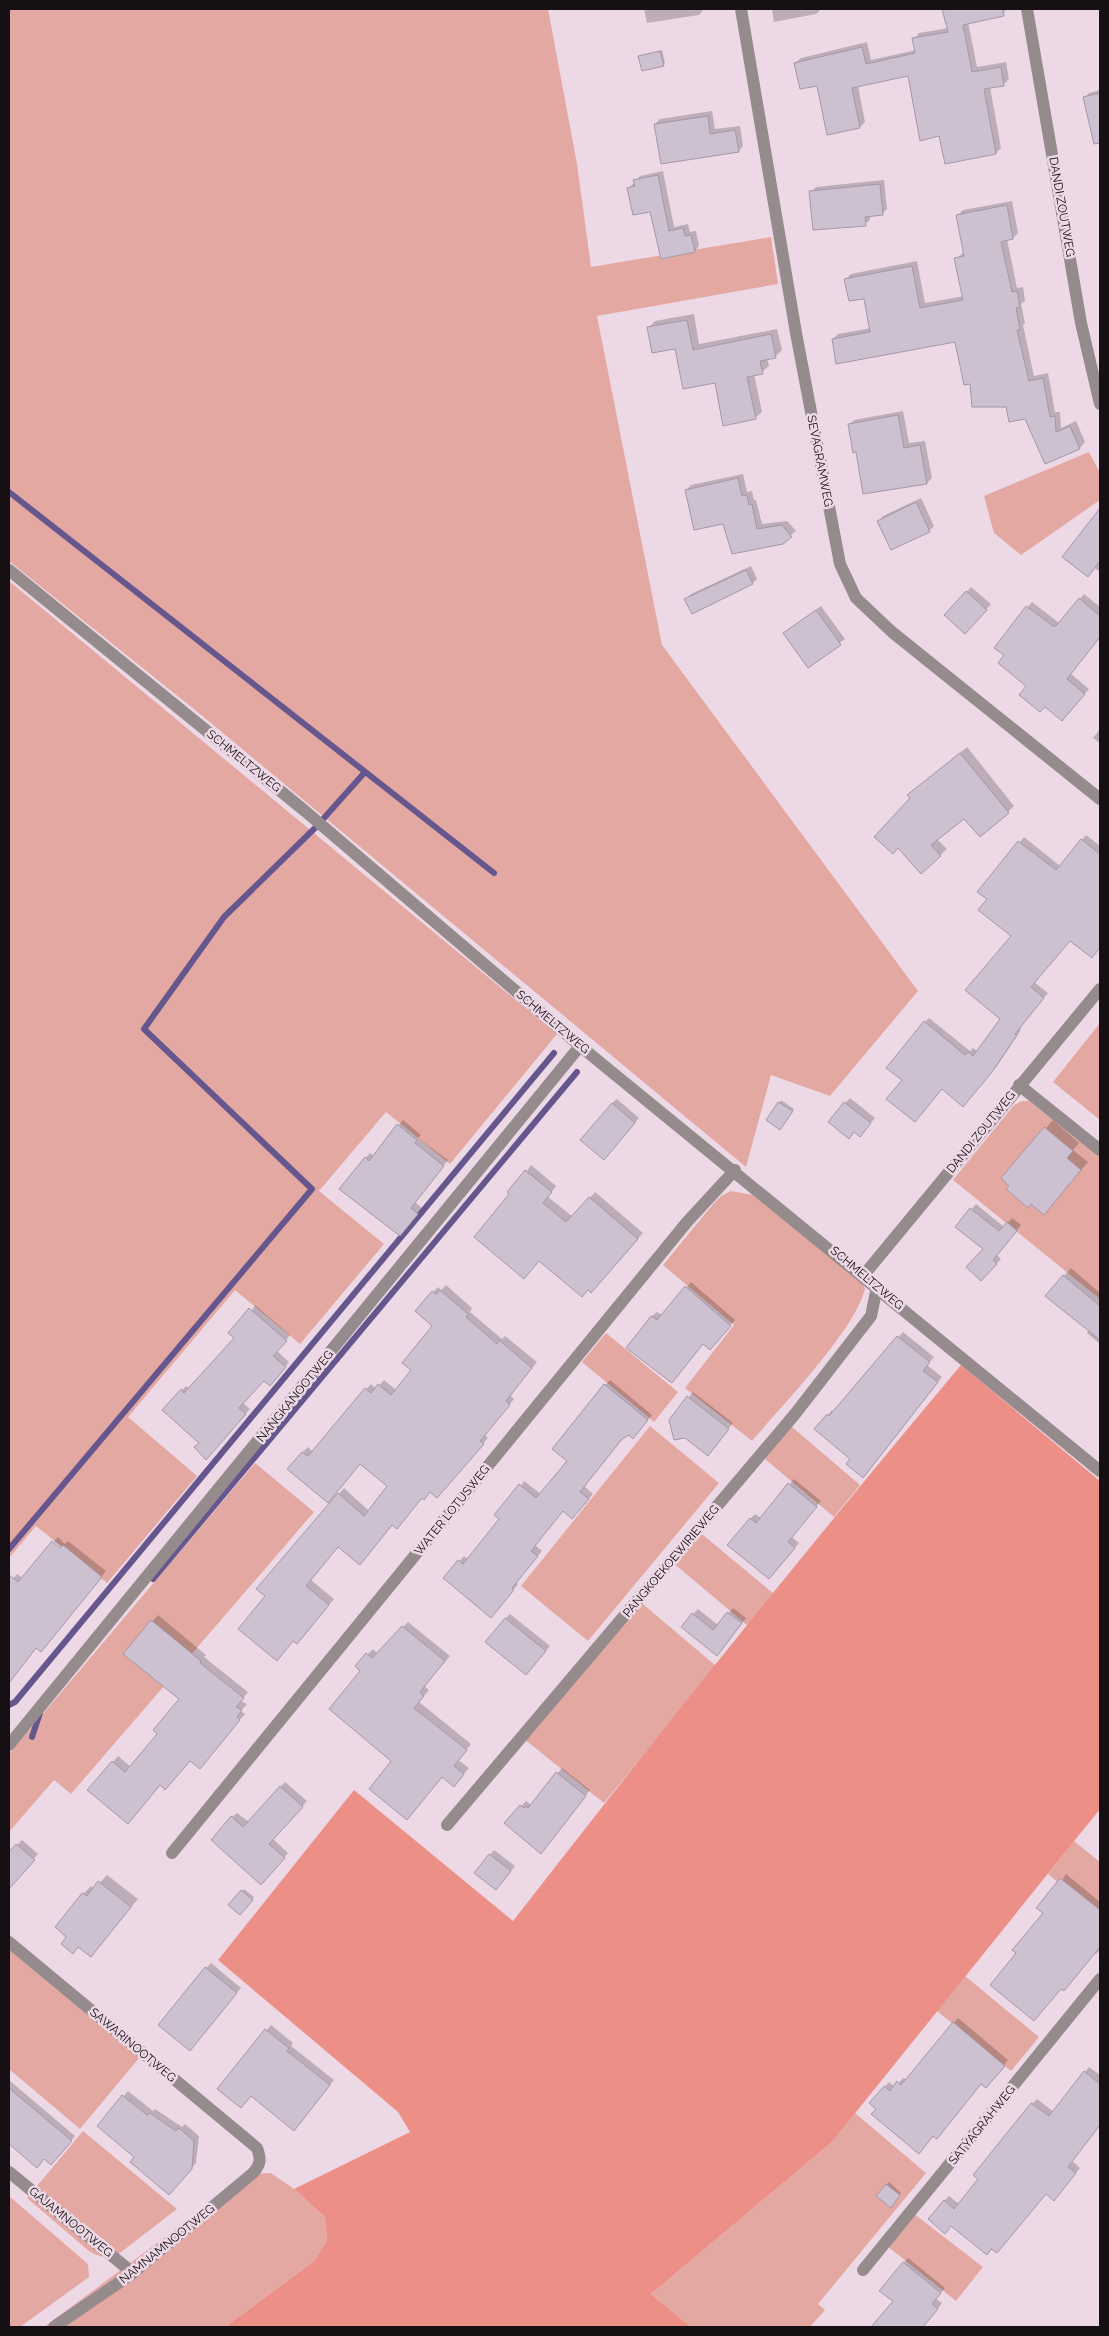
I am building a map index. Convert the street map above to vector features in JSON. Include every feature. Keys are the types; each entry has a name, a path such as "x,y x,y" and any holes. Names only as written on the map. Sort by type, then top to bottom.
{"street":[{"name":"SEVAGRAMWEG","path":"741,9 794,323 840,564 856,598 892,632 1100,799"},
{"name":"DANDI ZOUTWEG","path":"1027,9 1081,323 1100,404"},
{"name":"SCHMELTZWEG","path":"9,570 332,833 580,1046 735,1170 1100,1471"},
{"name":"DANDI ZOUTWEG","path":"863,1276 1100,989"},
{"name":"NANGKANOOTWEG","path":"9,1745 580,1046"},
{"path":"1019,1085 1100,1150"},
{"name":"WATER LOTUSWEG","path":"172,1853 687,1222 735,1170"},
{"name":"PANGKOEKOEWIRIEWEG","path":"447,1824 795,1414 871,1316 877,1287"},
{"name":"SAWARINOOTWEG","path":"9,1942 257,2148"},
{"name":"SATYAGRAHWEG","path":"863,2270 1100,1979"},
{"name":"NAMNAMNOOTWEG","path":"54,2327 132,2273 254,2173 259,2166 260,2157 257,2148"},
{"name":"GAJAMNOOTWEG","path":"9,2172 132,2273"}],"shaded area":[{"path":"9,9 548,9 577,164 591,267 771,237 778,284 597,316 662,645 918,991 830,1096 771,1075 746,1167 200,714 9,561"},
{"path":"1089,452 1100,473 1100,500 1021,555 994,533 984,496"},
{"path":"9,581 557,1034 450,1164 386,1112 319,1191 384,1244 300,1344 235,1290 128,1417 197,1476 107,1583 36,1526 9,1558"},
{"path":"1100,1023 1100,1120 1053,1082"},
{"path":"1022,1101 1029,1101 1100,1157 1100,1299 953,1180 1014,1105"},
{"path":"731,1191 753,1195 861,1282 865,1288 859,1305 833,1345 752,1441 685,1388 734,1325 663,1265 714,1203 721,1196"},
{"path":"606,1333 678,1392 654,1422 582,1362"},
{"path":"961,1365 1100,1481 1100,1809 832,2142 651,2294 691,2327 225,2327 314,2261 327,2241 325,2217 294,2189 410,2132 398,2112 218,1960 354,1790 513,1921 734,1641"},
{"path":"785,1421 860,1485 834,1517 759,1454"},
{"path":"650,1426 719,1483 588,1641 521,1586"},
{"path":"255,1463 314,1512 71,1794 54,1780 9,1832 9,1754"},
{"path":"697,1530 774,1594 748,1626 671,1561"},
{"path":"637,1599 716,1666 604,1803 524,1739"},
{"path":"1074,1841 1100,1862 1100,1917 1048,1874"},
{"path":"9,1949 139,2058 80,2129 9,2069"},
{"path":"965,1976 1039,2037 1011,2071 937,2011"},
{"path":"855,2113 926,2173 818,2304 825,2310 810,2327 691,2327 651,2294 832,2142"},
{"path":"83,2131 177,2209 116,2256 96,2255 89,2251 27,2198"},
{"path":"271,2173 294,2189 325,2217 327,2241 314,2261 225,2327 44,2327 250,2174"},
{"path":"9,2196 88,2264 89,2277 20,2327 9,2327"},
{"path":"913,2213 983,2267 956,2301 887,2246"}],"building":[{"path":"942,9 1003,9 1004,16 963,25 972,72 1001,67 1004,86 984,89 996,154 945,164 939,136 920,141 908,76 852,88 860,128 827,135 817,86 800,89 794,63 862,47 866,64 915,53 912,38 948,32"},
{"path":"660,51 664,66 642,71 638,56"},
{"path":"1100,93 1100,143 1094,144 1083,97"},
{"path":"708,116 710,134 735,130 739,152 661,164 654,124"},
{"path":"658,175 669,231 683,228 685,236 691,235 695,252 661,259 650,212 633,215 627,188 635,186 633,180"},
{"path":"880,184 883,215 865,217 866,226 813,230 809,191"},
{"path":"1007,205 1013,239 1001,242 1012,292 1017,291 1020,307 1016,308 1020,330 1017,330 1029,381 1043,378 1050,417 1055,416 1056,432 1070,426 1080,449 1045,464 1025,419 1009,422 1006,407 972,407 970,384 964,385 955,342 836,364 832,339 870,332 864,299 849,301 844,279 912,266 920,308 963,300 954,258 964,256 956,215"},
{"path":"687,320 693,350 771,334 776,358 760,361 763,374 747,377 756,419 723,426 715,383 683,389 675,349 652,353 647,327"},
{"path":"898,415 904,448 920,445 927,484 863,494 856,452 853,453 848,424"},
{"path":"738,478 742,496 747,495 749,505 752,504 757,529 782,525 792,537 783,544 732,554 723,524 694,530 685,490"},
{"path":"916,502 930,532 891,550 877,521"},
{"path":"1100,508 1100,561 1088,577 1062,557"},
{"path":"746,570 753,584 692,614 684,599"},
{"path":"966,591 987,610 965,634 944,615"},
{"path":"1079,598 1100,616 1100,637 1067,679 1085,694 1062,721 1045,707 1040,712 1019,695 1026,686 998,663 1004,655 994,648 1026,606 1053,626 1056,626"},
{"path":"816,610 841,645 808,668 783,633"},
{"path":"960,753 1009,813 980,837 964,819 931,845 941,856 921,874 898,848 893,854 874,837 910,798 907,795"},
{"path":"1081,839 1100,854 1100,947 1092,958 1070,941 1031,987 1044,998 1015,1034 1017,1035 992,1072 963,1107 942,1089 915,1122 886,1099 902,1080 886,1068 924,1021 965,1055 968,1052 973,1056 1000,1019 965,990 1011,936 978,910 987,899 977,892 1018,841 1056,870"},
{"path":"778,1102 793,1111 780,1130 766,1120"},
{"path":"844,1102 871,1123 860,1137 854,1132 849,1139 828,1122"},
{"path":"612,1103 635,1123 604,1160 580,1140"},
{"path":"397,1124 417,1140 415,1143 444,1166 411,1208 418,1214 400,1236 339,1189 365,1157 369,1161"},
{"path":"1044,1127 1073,1151 1067,1158 1081,1170 1044,1215 1031,1204 1028,1208 1006,1189 1009,1186 1001,1178"},
{"path":"525,1170 552,1192 543,1203 566,1222 589,1197 638,1239 591,1293 588,1290 582,1297 539,1261 524,1279 474,1237 509,1194 507,1192"},
{"path":"970,1208 999,1231 1007,1222 1017,1231 993,1260 997,1264 981,1281 966,1267 983,1249 955,1227"},
{"path":"1063,1275 1100,1306 1100,1340 1045,1296"},
{"path":"685,1286 731,1326 710,1350 703,1344 672,1383 626,1348 651,1316 657,1320"},
{"path":"440,1290 468,1314 466,1317 497,1344 499,1340 532,1368 506,1401 510,1405 480,1441 484,1444 437,1498 430,1492 424,1500 422,1498 397,1529 392,1525 360,1565 338,1547 306,1586 329,1605 297,1644 293,1641 277,1661 238,1629 265,1596 256,1589 338,1493 364,1516 387,1486 360,1464 328,1503 287,1469 302,1452 308,1456 365,1388 371,1393 378,1384 391,1395 411,1370 402,1363 432,1326 415,1311 432,1291 436,1294"},
{"path":"249,1308 287,1341 273,1356 286,1367 270,1386 264,1381 239,1408 246,1414 206,1460 194,1447 199,1443 162,1410 181,1389 184,1393 234,1338 228,1333"},
{"path":"897,1336 930,1362 923,1371 938,1382 863,1478 846,1464 850,1459 814,1429 827,1414 829,1416"},
{"path":"604,1384 648,1420 633,1439 629,1435 622,1439 580,1492 589,1499 572,1519 563,1511 531,1551 538,1556 491,1618 443,1578 458,1560 463,1564 499,1519 494,1515 519,1484 536,1498 567,1461 552,1449"},
{"path":"687,1396 729,1429 708,1456 685,1438 674,1440 669,1420"},
{"path":"788,1483 817,1507 788,1542 795,1548 769,1579 727,1545 750,1518 756,1523"},
{"path":"52,1541 60,1548 63,1545 102,1577 41,1652 36,1648 9,1683 9,1575 18,1582"},
{"path":"727,1612 742,1623 717,1656 681,1627 692,1613 713,1630"},
{"path":"505,1618 546,1651 526,1675 485,1642"},
{"path":"151,1620 244,1698 236,1707 242,1710 237,1717 240,1720 200,1769 190,1761 165,1790 160,1785 128,1824 87,1790 112,1761 125,1772 157,1734 153,1730 179,1699 123,1654"},
{"path":"402,1626 445,1661 420,1692 424,1696 414,1708 467,1750 454,1766 464,1774 454,1787 442,1777 407,1820 369,1789 391,1761 329,1709 360,1671 355,1666 366,1653 372,1658"},
{"path":"556,1772 586,1796 541,1854 504,1823 520,1805 528,1808"},
{"path":"280,1786 303,1807 269,1844 285,1858 261,1885 211,1840 231,1816 243,1827"},
{"path":"16,1844 35,1860 9,1889 9,1852"},
{"path":"489,1854 511,1871 496,1890 474,1873"},
{"path":"1060,1878 1100,1910 1100,1947 1064,1991 1061,1989 1034,2021 990,1985 1016,1953 1012,1950 1043,1913 1036,1908"},
{"path":"98,1881 131,1907 91,1957 78,1947 73,1954 61,1944 66,1937 55,1927 82,1893 87,1896"},
{"path":"241,1890 253,1900 240,1915 228,1905"},
{"path":"205,1967 237,1993 190,2051 158,2025"},
{"path":"953,2022 1005,2066 986,2088 981,2084 937,2139 933,2136 919,2154 871,2114 876,2109 869,2103 884,2086 890,2091 897,2081 901,2085"},
{"path":"265,2029 289,2048 287,2051 330,2085 294,2131 251,2096 241,2108 217,2089"},
{"path":"1084,2071 1100,2084 1100,2125 1068,2167 1076,2173 1054,2201 1046,2194 997,2253 991,2249 987,2255 951,2226 945,2234 928,2219 944,2200 954,2209 978,2179 973,2175 1031,2103 1049,2116"},
{"path":"9,2088 72,2141 51,2165 44,2159 37,2168 9,2144"},
{"path":"122,2095 147,2115 150,2113 176,2131 179,2128 194,2141 192,2169 169,2195 130,2162 134,2157 97,2126"},
{"path":"886,2184 900,2195 891,2208 876,2196"},
{"path":"903,2262 941,2293 932,2304 938,2309 923,2327 871,2327 893,2301 879,2291"}],"waterway":[{"path":"9,492 494,873"},
{"path":"9,1549 312,1189 144,1029 224,917 316,827 365,772"},
{"path":"9,1705 15,1702 554,1053"},
{"path":"153,1579 577,1072"},
{"path":"32,1737 40,1713"}]}
